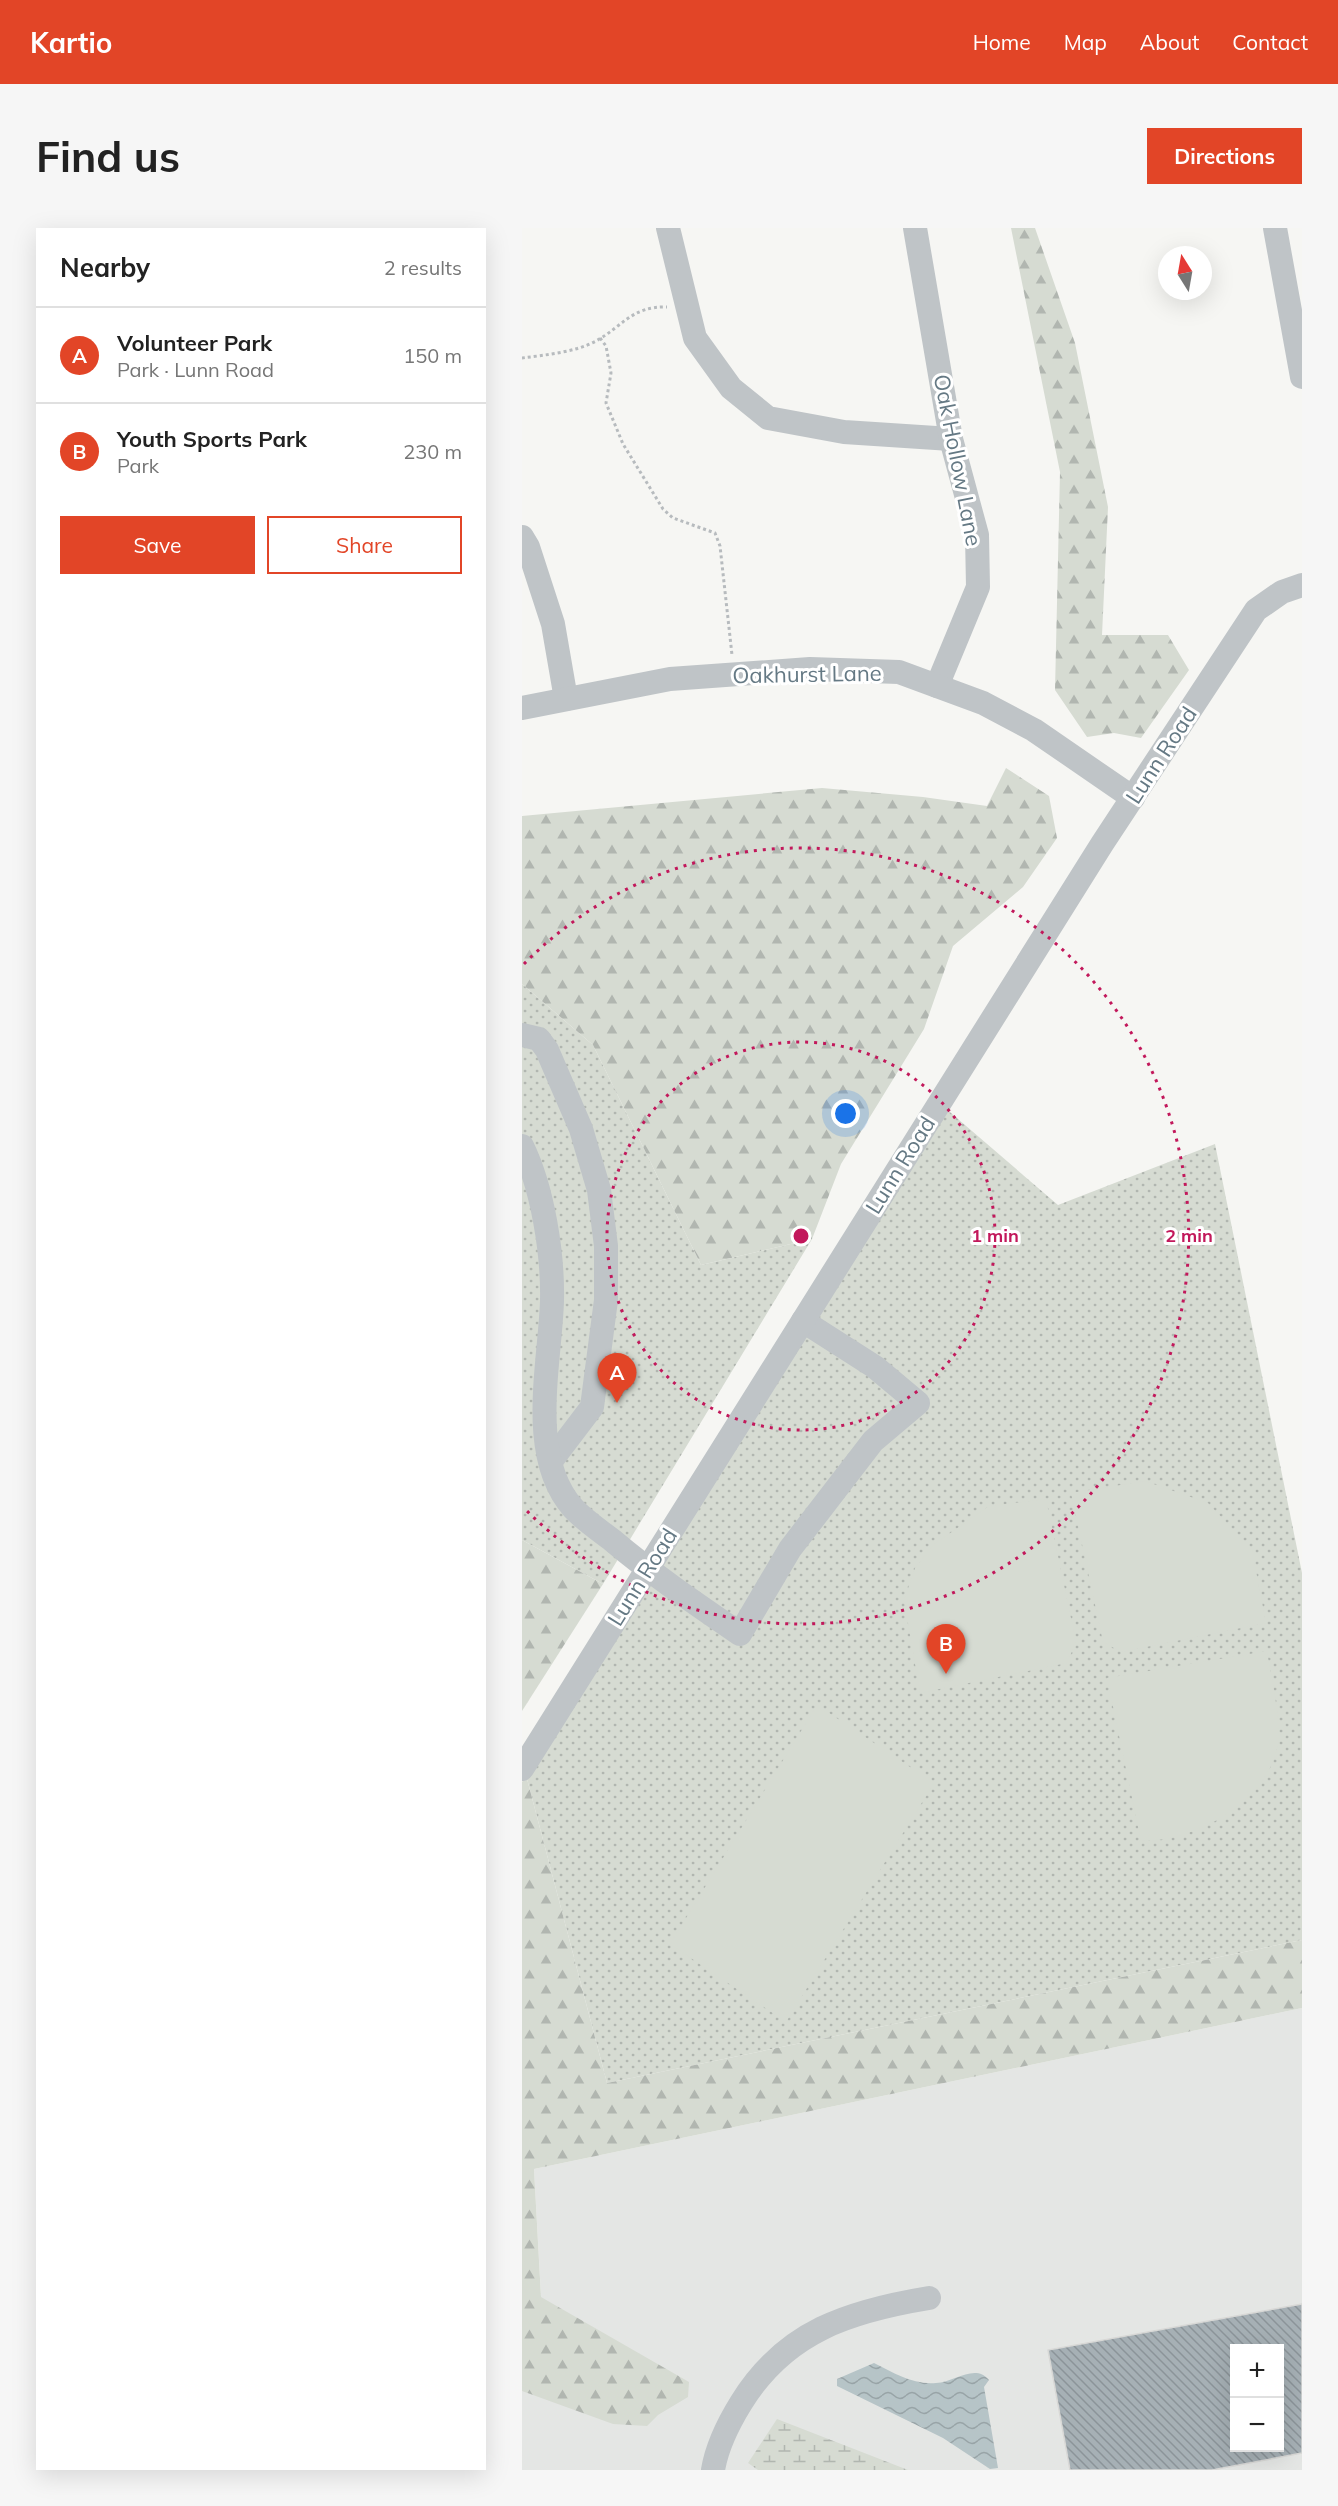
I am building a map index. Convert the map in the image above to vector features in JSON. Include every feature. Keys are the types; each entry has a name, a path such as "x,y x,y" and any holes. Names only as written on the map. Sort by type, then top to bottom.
{"street":[{"path":"668,228 695,338 731,388 768,418 844,432 951,439"},
{"name":"Oak Hollow Lane","path":"915,228 951,439 977,535 978,587 937,686"},
{"path":"1275,228 1302,377"},
{"path":"522,537 528,547 553,624 566,699"},
{"name":"Lunn Road","path":"522,1769 1095,854 1256,610 1282,592 1302,585"},
{"name":"Oakhurst Lane","path":"522,708 670,679 810,669 899,672 983,703 1034,730 1133,798"},
{"path":"522,1035 539,1039 547,1050 581,1130 599,1190 606,1246 606,1300 592,1407 551,1461"},
{"path":"522,1146 541,1206 551,1252 552,1302 543,1412 551,1461 560,1490 573,1509 647,1569 740,1634 790,1549 873,1441 918,1404 875,1367 803,1321"},
{"path":"713,2470 731,2420 773,2361 813,2332 840,2320 886,2305 929,2298"}],"path":[{"path":"522,358 574,349 600,338 631,314 656,307 687,305"},
{"path":"600,338 606,346 611,373 606,403 623,444 663,509 673,518 715,533 720,546 734,674"}],"shaded area":[{"path":"1302,2008 1302,2470 522,2470 522,2286 541,2296 534,2169"}],"green space":[{"path":"1011,228 1035,228 1075,343 1108,507 1102,635 1168,635 1189,670 1141,738 1114,733 1087,737 1055,690 1060,472"},
{"path":"1006,768 1049,796 1057,838 1023,887 953,946 924,1029 841,1164 812,1239 701,1265 593,1045 522,984 522,816 822,788 923,797 987,806"},
{"path":"522,984 593,1045 701,1265 812,1239 603,1584 522,1540"},
{"path":"944,1107 1058,1205 1215,1144 1302,1573 1302,1940 607,2083 526,1775"},
{"path":"1145,1481 1208,1503 1252,1550 1266,1623 1121,1652 1103,1642 1071,1493"},
{"path":"1046,1499 1076,1642 1067,1663 920,1693 904,1600 915,1568 933,1545 989,1506"},
{"path":"522,1540 603,1584 522,1711"},
{"path":"1267,1651 1277,1709 1279,1739 1275,1757 1267,1773 1244,1801 1213,1822 1173,1837 1141,1841 1107,1678"},
{"path":"817,1705 934,1783 786,2022 670,1944"},
{"path":"526,1775 607,2083 1302,1940 1302,2008 534,2169 541,2297 689,2382 688,2397 658,2415 647,2426 613,2424 522,2391 522,1782"},
{"path":"777,2419 908,2470 758,2470 748,2463"}],"water":[{"path":"874,2363 919,2382 943,2382 971,2373 983,2375 989,2380 984,2387 998,2468 990,2469 943,2438 837,2386 837,2379"}],"building":[{"path":"1302,2304 1302,2453 1212,2470 1070,2470 1048,2350"}],"place":[{"name":"Volunteer Park","path":"617,1403"},
{"name":"Youth Sports Park","path":"946,1674"}]}
